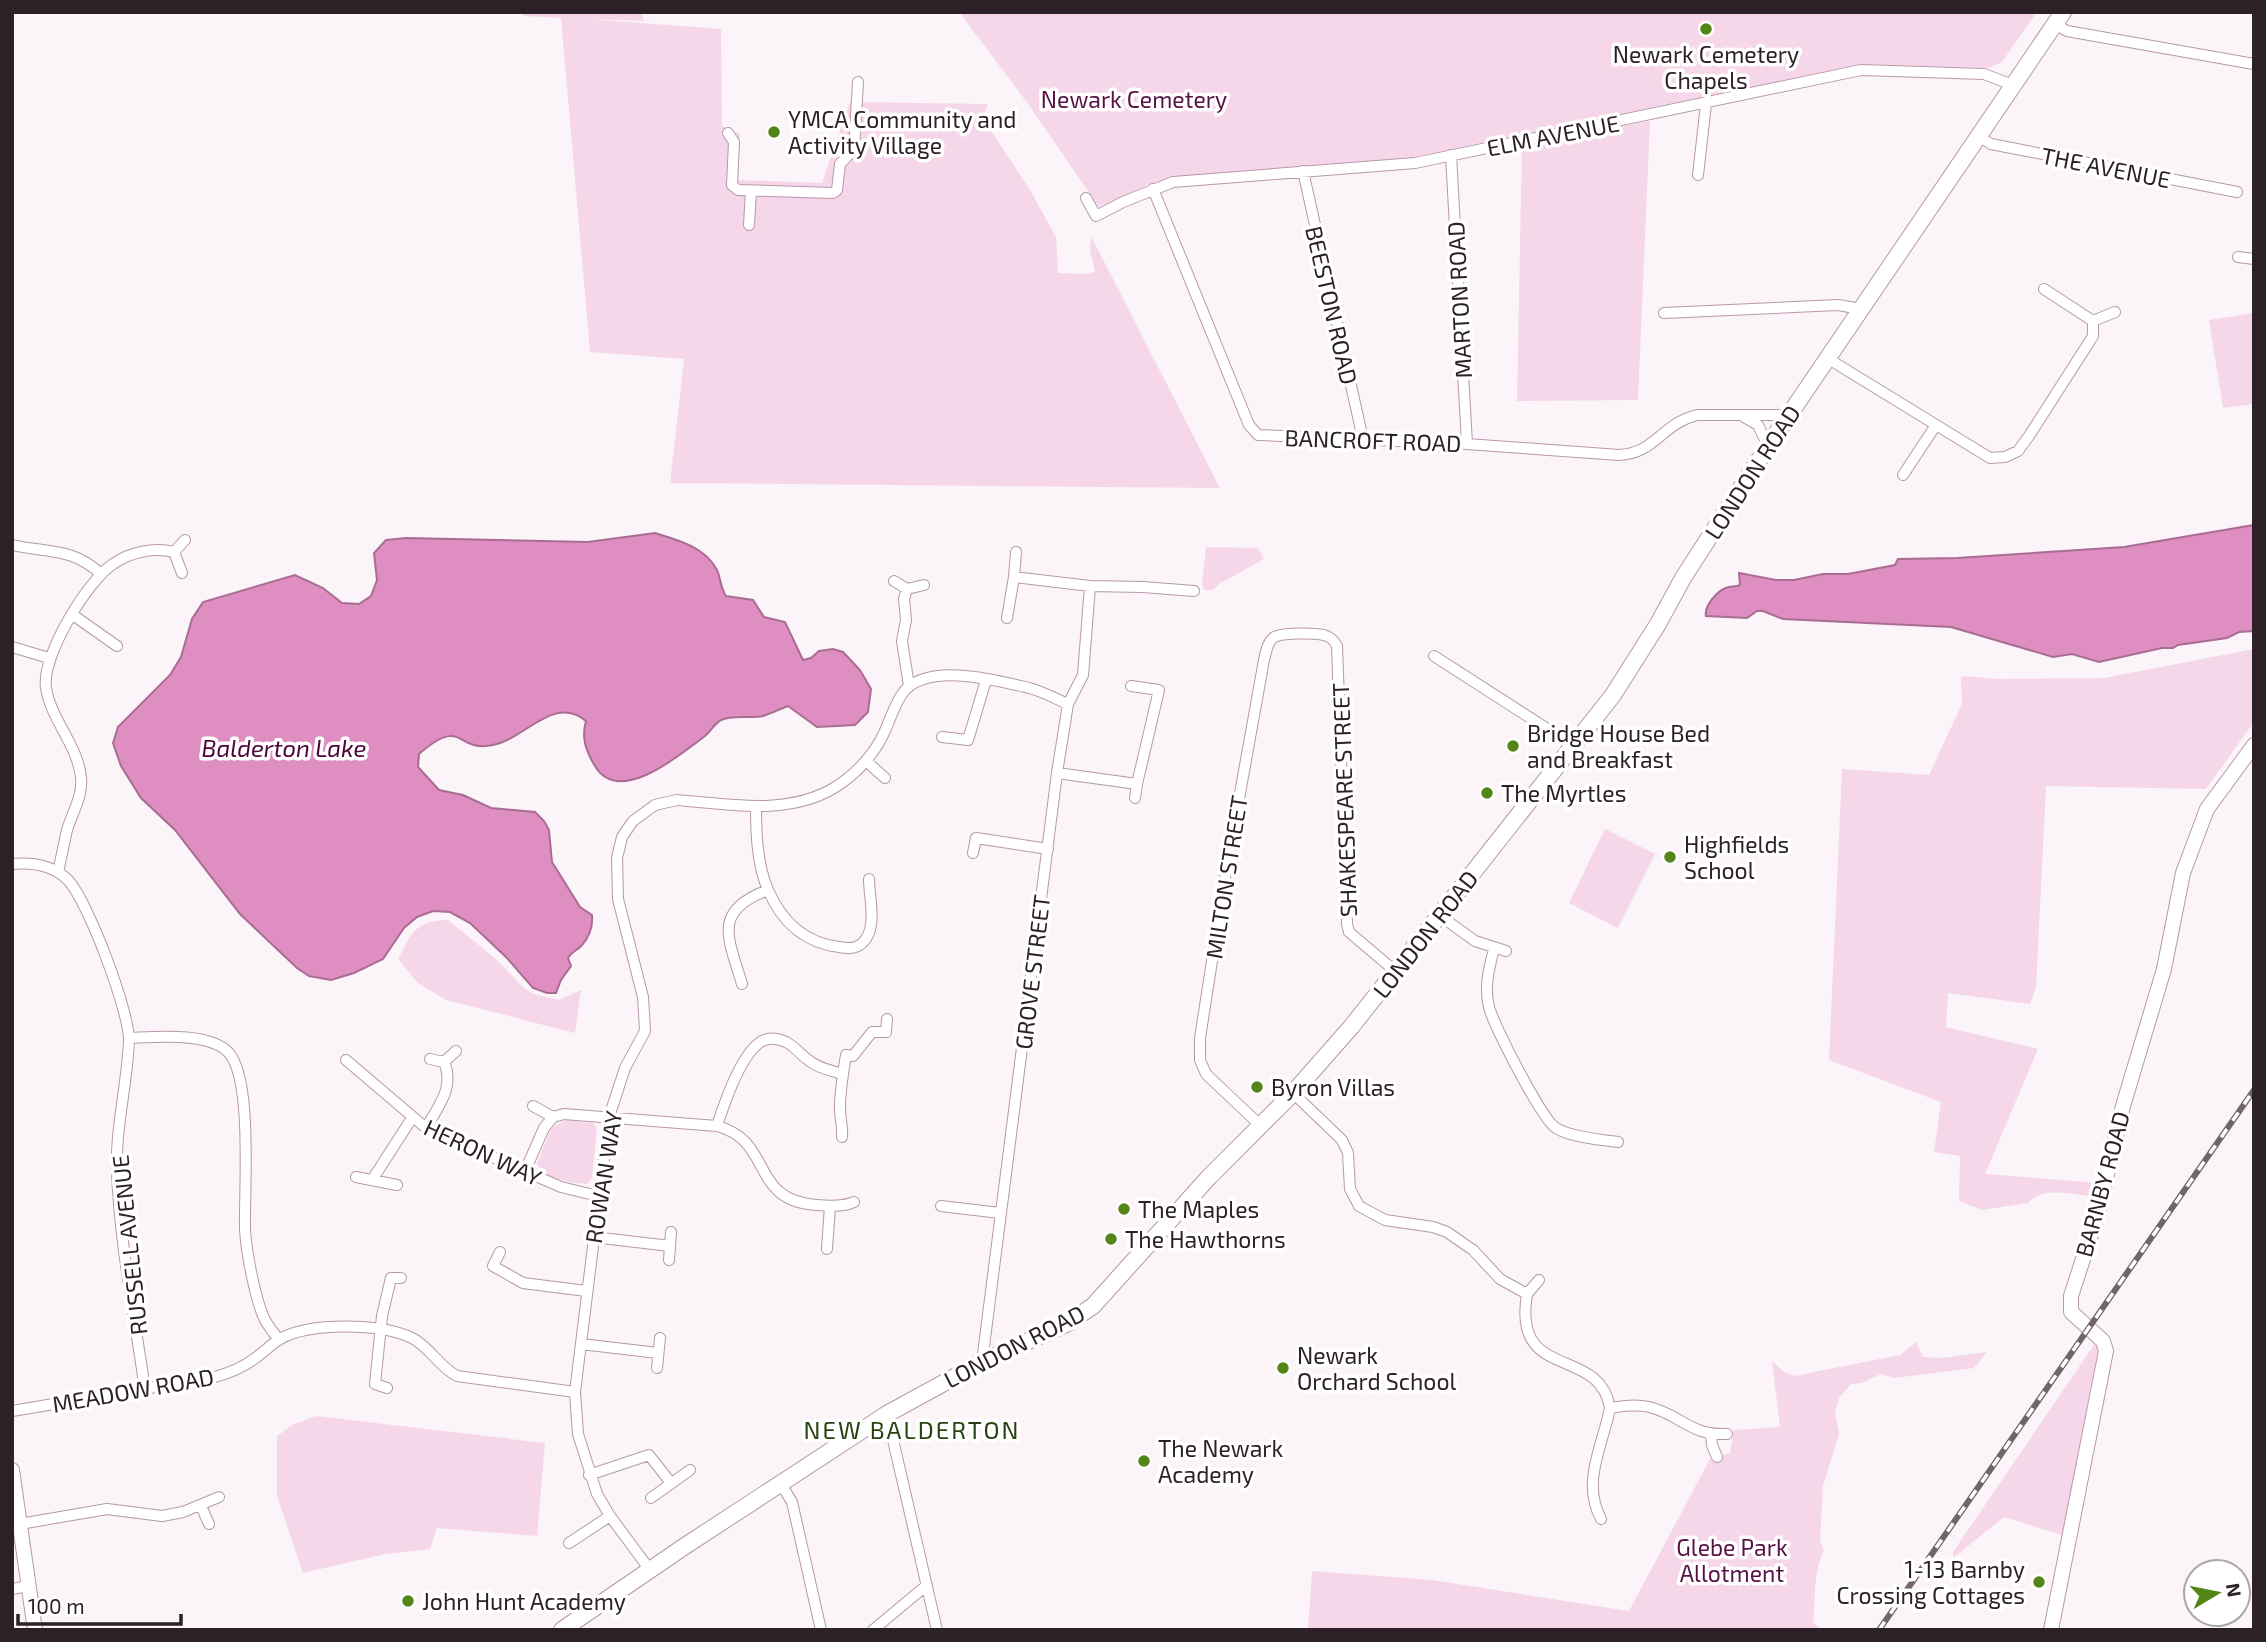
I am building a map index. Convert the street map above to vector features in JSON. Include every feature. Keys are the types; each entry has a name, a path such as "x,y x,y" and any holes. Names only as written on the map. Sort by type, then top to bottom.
{"main road":[{"name":"LONDON ROAD","path":"562,1630 887,1414 982,1362 1068,1323 1093,1306 1209,1177 1293,1093 1352,1026 1613,695 1658,624 1683,578 1768,446 2059,18"}],"street":[{"path":"2059,18 2067,31 2254,64"},
{"name":"ELM AVENUE","path":"1086,198 1091,219 1153,189 1191,179 1415,163 1861,70 1984,74 2013,85"},
{"path":"728,133 734,142 732,185 738,190 833,193 837,190 840,164 854,149 858,82"},
{"path":"1698,175 1706,104"},
{"name":"THE AVENUE","path":"1978,136 1990,144 2237,192"},
{"name":"MARTON ROAD","path":"1451,155 1467,444"},
{"name":"BEESTON ROAD","path":"1303,172 1363,439"},
{"name":"BANCROFT ROAD","path":"1153,189 1253,431 1264,436 1467,444 1630,455 1646,448 1671,426 1685,418 1697,415 1789,415"},
{"path":"749,225 751,191"},
{"path":"2238,257 2254,259"},
{"path":"2044,289 2093,321"},
{"path":"1664,313 1838,306 1861,309"},
{"path":"2093,321 2115,312"},
{"path":"1828,358 1990,458 2005,457 2018,451 2092,336 2093,321"},
{"path":"1744,417 1758,425 1768,446"},
{"path":"1903,475 1936,425"},
{"path":"174,552 184,540"},
{"path":"12,545 73,555 101,574"},
{"path":"12,864 34,864 58,872 69,824 81,791 81,778 72,747 47,692 49,657 56,641 101,574 113,564 146,551 174,552"},
{"path":"174,552 182,573"},
{"path":"1007,618 1016,552"},
{"path":"1014,577 1090,586 1194,592"},
{"path":"894,581 907,589 924,585"},
{"name":"GROVE STREET","path":"982,1362 1057,773 1068,704 1083,675 1090,586"},
{"path":"907,589 902,640 909,686 936,676 958,675 1031,688 1068,704"},
{"path":"73,615 117,646"},
{"name":"SHAKESPEARE STREET","path":"1303,634 1325,635 1334,640 1339,654 1349,932 1395,971"},
{"name":"MILTON STREET","path":"1261,1126 1206,1074 1200,1060 1200,1038 1226,871 1266,652 1273,638 1303,634"},
{"path":"12,646 49,657"},
{"path":"1434,656 1549,730 1577,743"},
{"path":"942,737 968,740 986,680"},
{"name":"ROWAN WAY","path":"650,1570 610,1516 590,1475 576,1423 575,1392 609,1117 625,1068 645,1031 643,997 616,890 617,858 622,838 633,821 644,811 666,801 756,806 783,804 813,798 834,788 866,761 909,686"},
{"path":"1131,686 1158,690 1135,798"},
{"name":"BARNBY ROAD","path":"2051,1630 2106,1351 2103,1341 2071,1312 2071,1296 2098,1213 2123,1106 2164,969 2183,873 2207,809 2254,745"},
{"path":"866,761 885,778"},
{"path":"1057,773 1137,784"},
{"path":"756,806 758,854 768,890 785,918 808,939 847,948 856,948 862,943 869,931 869,879"},
{"path":"973,853 976,838 1048,849"},
{"name":"RUSSELL AVENUE","path":"58,872 74,886 89,914 111,972 130,1038 118,1120 117,1172 121,1221 145,1390"},
{"path":"738,979 730,938 734,909 741,902 768,890"},
{"path":"856,894 869,893"},
{"path":"1439,915 1467,936 1494,949 1506,951"},
{"path":"1494,949 1487,976 1492,1015 1543,1112 1556,1128 1618,1142"},
{"path":"842,1137 840,1098 846,1055 853,1056 872,1032 886,1032 887,1018"},
{"path":"130,1038 170,1037 209,1041 226,1050 237,1065 246,1148 245,1232 264,1318 279,1340"},
{"path":"717,1126 742,1066 754,1048 765,1040 778,1039 786,1042 814,1065 842,1074"},
{"path":"444,1062 456,1051"},
{"path":"430,1059 444,1062"},
{"name":"HERON WAY","path":"346,1060 426,1128 561,1187 598,1196"},
{"path":"426,1128 448,1086 448,1072 444,1062"},
{"path":"1293,1093 1342,1140 1348,1153 1350,1189 1359,1206 1385,1220 1433,1227 1447,1232 1473,1250 1500,1279 1527,1294"},
{"path":"533,1106 553,1117"},
{"path":"525,1171 544,1128 553,1117 564,1114 717,1126 736,1134 750,1146 766,1180 781,1195 795,1203 830,1206 854,1202"},
{"path":"372,1180 412,1118"},
{"path":"356,1177 397,1185"},
{"path":"827,1250 830,1206"},
{"path":"941,1206 1000,1213"},
{"path":"668,1260 671,1232"},
{"path":"593,1237 670,1246"},
{"path":"500,1252 493,1266 523,1283 586,1291"},
{"path":"387,1388 371,1386 392,1276"},
{"path":"1539,1280 1527,1294 1524,1317 1534,1345 1543,1353 1594,1378 1604,1390 1610,1408 1593,1474 1593,1496 1601,1519"},
{"name":"MEADOW ROAD","path":"12,1411 197,1382 229,1373 290,1334 325,1325 381,1330 416,1339 457,1376 575,1392"},
{"path":"657,1368 660,1338"},
{"path":"581,1344 658,1353"},
{"path":"1610,1408 1634,1405 1653,1408 1689,1427 1711,1434 1727,1434"},
{"path":"887,1414 937,1630"},
{"path":"1711,1434 1717,1457"},
{"path":"590,1475 649,1455 671,1483"},
{"path":"12,1470 35,1630"},
{"path":"651,1498 690,1470"},
{"path":"781,1483 792,1502 821,1630"},
{"path":"20,1524 107,1509 162,1516 183,1512 219,1497"},
{"path":"201,1506 209,1524"},
{"path":"569,1543 610,1516"},
{"path":"873,1630 927,1584"},
{"path":"12,1589 29,1586"}],"green space":[{"path":"523,12 642,12 644,21 589,19 721,29 722,126 740,134 738,180 822,183 850,102 988,104 982,117 1030,190 1056,237 1058,273 1089,274 1095,271 1090,251 1091,236 1220,488 670,483 684,359 590,352 561,18 523,16"},
{"name":"Newark Cemetery","path":"959,12 2037,12 2002,62 1988,68 1861,64 1414,157 1189,177 1150,184 1099,207 1026,101"},
{"path":"1650,121 1638,400 1517,401 1522,146"},
{"path":"2254,313 2254,404 2223,408 2209,320"},
{"path":"1206,547 1258,548 1264,559 1213,590 1204,590 1202,584"},
{"path":"2254,649 2254,722 2206,789 2046,786 2036,987 2030,1004 1948,993 1946,1027 2038,1049 1985,1174 2100,1183 2097,1197 2070,1193 2042,1194 2028,1203 1982,1210 1959,1201 1960,1156 1934,1152 1941,1102 1829,1060 1842,769 1929,775 1962,704 1963,676 1998,679 2104,678"},
{"path":"1605,829 1655,854 1618,928 1569,903"},
{"path":"448,920 534,994 559,1000 581,990 575,1033 446,1000 418,983 398,959 407,942 421,926"},
{"path":"566,1120 593,1123 597,1128 592,1178 587,1184 552,1177 537,1164 551,1128"},
{"name":"Glebe Park Allotment","path":"1916,1342 1923,1357 1941,1358 1987,1352 1974,1368 1894,1378 1881,1374 1862,1383 1851,1384 1839,1398 1835,1413 1839,1434 1823,1486 1820,1541 1824,1551 1816,1576 1813,1622 1821,1630 1308,1630 1312,1571 1432,1580 1629,1611 1710,1459 1730,1453 1734,1430 1780,1427 1772,1361 1784,1372 1794,1376 1900,1355"},
{"path":"2096,1342 2098,1350 2062,1535 2004,1517 1953,1558 1953,1552"},
{"path":"316,1416 545,1443 537,1536 437,1528 430,1549 385,1554 303,1573 277,1496 277,1436 292,1425"}],"water":[{"path":"2254,525 2254,631 2099,662 2072,654 2053,657 1951,627 1783,619 1763,611 1757,611 1747,618 1706,616 1709,603 1716,594 1725,588 1740,585 1739,573 1776,580 1794,580 1895,565 1898,559 1957,558 2124,547"},
{"name":"Balderton Lake","path":"655,533 673,538 705,555 717,570 726,596 753,600 764,617 785,622 803,660 811,658 819,651 833,649 843,652 860,670 871,689 868,712 855,725 817,727 788,706 763,716 726,718 666,764 634,779 619,781 606,777 595,766 585,744 586,721 574,714 551,715 517,735 493,745 481,746 452,736 444,737 419,754 418,767 439,790 463,795 491,808 535,812 544,821 549,830 552,862 580,907 592,915 589,935 568,958 571,966 556,993 533,988 507,958 470,923 450,912 433,911 417,917 404,928 383,959 354,973 331,980 309,976 240,914 175,830 141,798 121,766 113,743 118,727 170,675 181,657 192,619 203,602 295,575 323,588 342,603 359,604 371,596 377,580 374,553 386,540 406,538 588,542"}],"railway":[{"path":"1879,1630 2254,1090"}],"place":[{"name":"Newark Cemetery Chapels","path":"1706,29"},
{"name":"YMCA Community and Activity Village","path":"774,132"},
{"name":"Bridge House Bed and Breakfast","path":"1513,746"},
{"name":"The Myrtles","path":"1487,793"},
{"name":"Highfields School","path":"1670,857"},
{"name":"Byron Villas","path":"1257,1087"},
{"name":"The Maples","path":"1124,1209"},
{"name":"The Hawthorns","path":"1111,1239"},
{"name":"Newark Orchard School","path":"1283,1368"},
{"name":"The Newark Academy","path":"1144,1461"},
{"name":"1-13 Barnby Crossing Cottages","path":"2039,1582"},
{"name":"John Hunt Academy","path":"408,1601"}],"district":[{"name":"NEW BALDERTON","path":"912,1429"}]}
